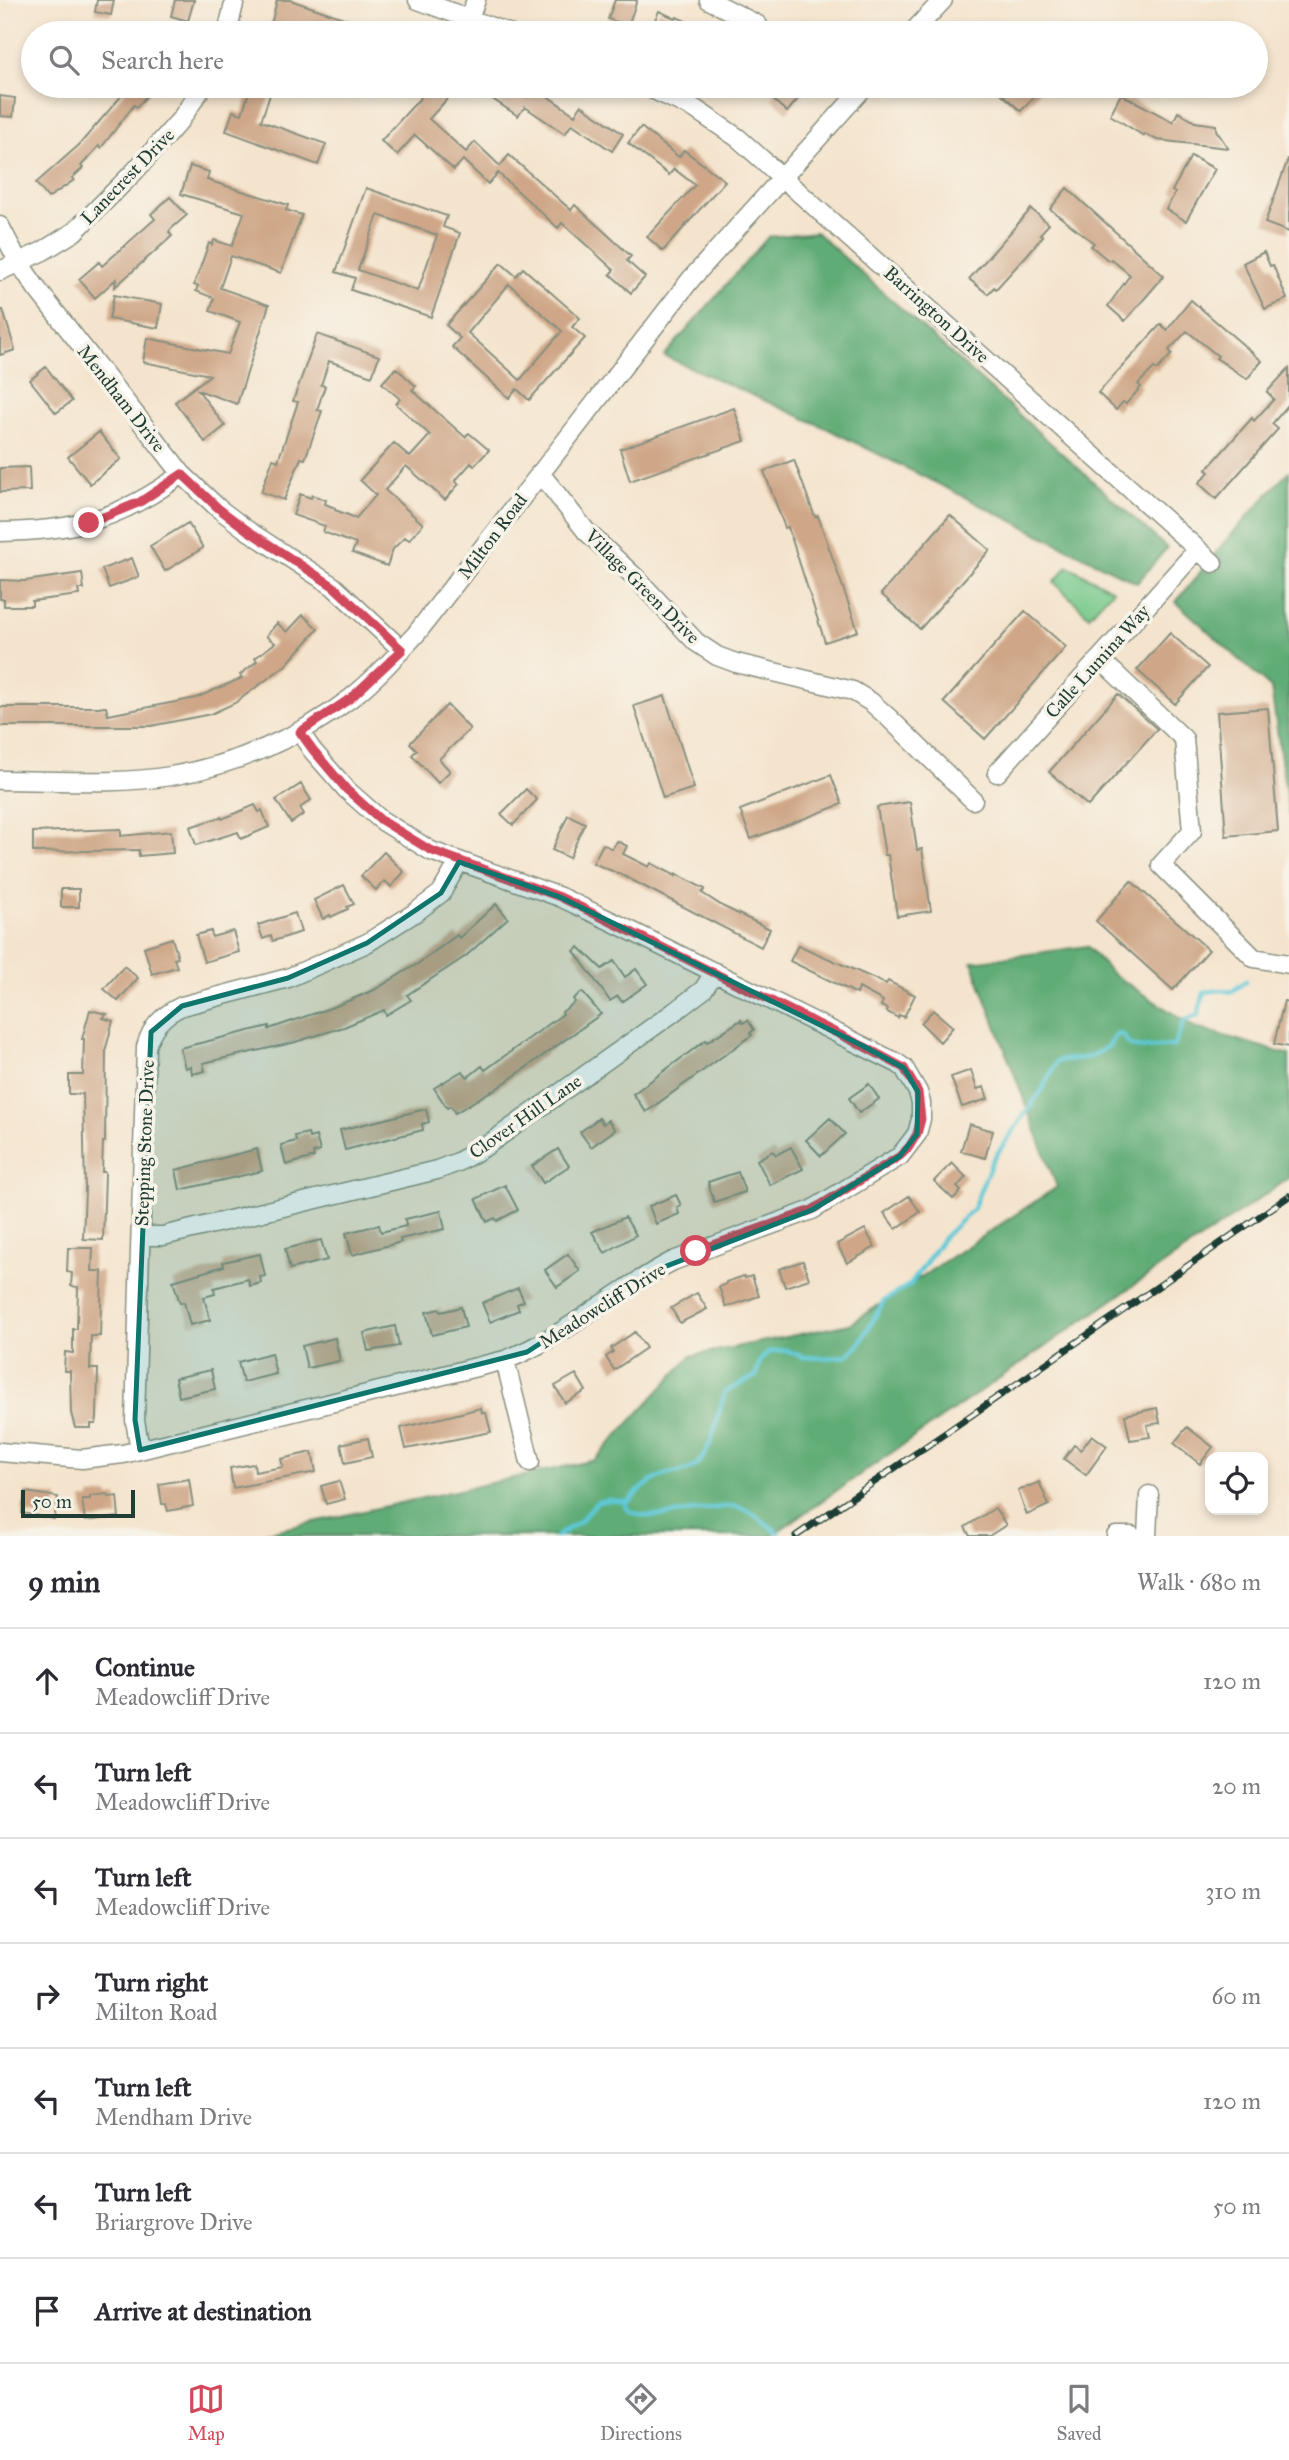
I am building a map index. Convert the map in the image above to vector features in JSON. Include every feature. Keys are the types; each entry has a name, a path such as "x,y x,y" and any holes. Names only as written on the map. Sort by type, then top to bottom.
{"street":[{"path":"230,21 235,0"},
{"path":"418,0 475,21"},
{"path":"469,19 476,0"},
{"path":"709,0 750,21"},
{"path":"923,21 943,0"},
{"name":"Lanecrest Drive","path":"0,271 43,251 74,232 102,206 181,119 195,98"},
{"name":"Barrington Drive","path":"671,98 718,123 783,177 1213,563"},
{"name":"Milton Road","path":"0,780 115,780 173,775 236,759 300,732 351,698 402,650 432,614 691,279 854,98"},
{"name":"Mendham Drive","path":"0,226 18,261 182,474 218,508 247,530 333,586 402,650"},
{"name":"Village Green Drive","path":"540,473 586,531 696,642 717,656 736,663 853,691 889,718 972,800"},
{"path":"0,532 37,531 89,523 140,502 182,474"},
{"name":"Calle Lumina Way","path":"997,773 1198,550"},
{"path":"1100,659 1184,739 1192,831 1161,865 1254,958 1289,964"},
{"name":"Meadowcliff Drive","path":"0,1452 82,1459 139,1450 505,1360 538,1346 651,1272 673,1261 812,1210 900,1156 917,1134 921,1104 918,1092 904,1068 560,897 430,850 381,820 347,790 300,732"},
{"name":"Stepping Stone Drive","path":"139,1450 135,1420 146,1047 151,1032 171,1010 288,978 367,943 441,893 459,862"},
{"name":"Clover Hill Lane","path":"141,1237 163,1236 437,1170 458,1162 483,1148 674,1012 703,990 715,972"},
{"path":"505,1360 530,1462"},
{"path":"1147,1536 1149,1495"},
{"path":"1116,1536 1132,1536"}],"highlighted area":[{"path":"459,862 560,897 865,1047 904,1068 918,1092 917,1134 900,1156 812,1210 651,1272 527,1352 140,1450 135,1420 151,1032 182,1006 288,978 367,943 441,893"}],"green space":[{"path":"816,232 1167,548 1137,583 824,427 664,356 768,237"},
{"path":"1289,471 1289,816 1271,688 1176,602 1224,543"},
{"path":"1068,566 1113,590 1089,616 1054,582"},
{"path":"1087,946 1111,973 1194,1027 1289,1055 1289,1178 771,1536 251,1536 595,1460 691,1356 850,1324 1057,1187 972,962"}],"building":[{"path":"97,0 114,0 111,15 95,12"},
{"path":"175,0 194,0 188,21 171,16"},
{"path":"277,0 290,0 352,21 272,21"},
{"path":"615,0 637,0 630,21 608,19"},
{"path":"659,11 686,21 654,21"},
{"path":"0,96 15,98 13,117 0,116"},
{"path":"120,98 145,98 137,107 134,105 101,148 99,146 81,166 83,168 72,178 74,180 48,198 36,183 79,145"},
{"path":"247,98 269,98 261,121 326,144 318,165 226,131 233,111 242,114"},
{"path":"420,98 448,98 429,119 466,152 475,142 500,166 509,155 571,210 575,205 631,256 627,261 645,277 631,293 610,274 614,270 562,223 558,228 498,173 488,184 463,160 454,170 415,135 397,155 381,141"},
{"path":"491,98 550,98 575,115 581,105 623,134 612,151 572,124 565,134 525,107 518,116"},
{"path":"771,98 799,98 787,112"},
{"path":"1006,98 1033,98 1021,111"},
{"path":"1119,98 1128,98 1173,122 1178,112 1195,122 1216,125 1216,130 1228,148 1157,140 1145,134 1144,136 1110,115"},
{"path":"641,127 679,157 684,150 725,181 663,251 647,237 695,185 674,169 669,175 628,143"},
{"path":"1191,156 1215,169 1186,221 1166,209 1175,193 1172,191"},
{"path":"1289,159 1289,232 1265,223"},
{"path":"190,166 209,172 207,180 288,205 286,210 302,215 281,273 231,256 220,288 269,305 237,404 198,390 225,426 205,442 175,402 210,375 143,362 147,338 228,354 240,322 210,311 214,298 196,291 198,286 194,285 209,243 212,245 214,240 232,246 244,213 181,194"},
{"path":"366,188 447,216 443,227 460,233 431,317 351,290 355,278 336,272","holes":["378,215 437,235 418,291 358,270"]},
{"path":"1067,188 1164,276 1125,321 1108,306 1130,275 1111,259 1109,261 1091,246 1094,243 1050,209"},
{"path":"170,197 187,215 171,229 169,232 172,236 115,287 116,279 95,298 79,279 99,262 102,266 155,219 151,214"},
{"path":"1031,209 1049,224 1040,234 1043,236 996,289 994,287 988,294 969,279"},
{"path":"1264,252 1270,266 1273,265 1287,299 1265,309 1243,263"},
{"path":"501,263 516,276 523,268 580,318 572,327 585,338 529,400 517,389 509,398 452,347 460,338 446,325","holes":["509,284 562,331 520,380 468,333"]},
{"path":"114,295 162,304 158,328 109,319"},
{"path":"1191,300 1262,361 1247,379 1216,358 1218,356 1187,331 1169,350 1172,354 1138,384 1141,387 1126,404 1123,402 1116,410 1098,393 1161,324 1167,330"},
{"path":"0,310 3,310 15,350 0,355"},
{"path":"317,334 379,356 372,376 329,361 317,410 322,411 305,459 301,458 284,500 261,492 273,459 278,461 298,402 293,401"},
{"path":"46,367 72,401 56,413 30,380"},
{"path":"396,368 416,386 412,390 465,437 469,433 489,450 474,466 471,463 455,481 459,484 445,500 406,466 385,490 423,524 409,540 405,537 393,549 387,566 352,553 356,544 323,532 325,526 293,515 300,494 326,500 325,504 335,510 356,518 376,495 360,480 394,443 410,457 430,435 396,404 400,399 382,383"},
{"path":"1289,368 1289,404 1272,424 1278,429 1216,499 1199,483 1209,472 1206,470 1252,418 1254,421 1274,399 1267,392"},
{"path":"734,408 745,441 630,481 620,449"},
{"path":"99,432 121,459 90,484 68,457"},
{"path":"794,460 815,517 818,516 858,631 825,642 788,527 785,528 764,471"},
{"path":"29,467 30,491 0,492 0,468"},
{"path":"950,515 990,550 920,629 881,594"},
{"path":"188,523 203,548 165,571 150,546"},
{"path":"132,558 139,577 109,588 102,569"},
{"path":"82,573 84,589 78,589 79,595 32,601 32,606 4,606 4,599 0,599 0,580 25,581"},
{"path":"1025,611 1066,647 985,739 944,702"},
{"path":"303,615 318,629 286,665 235,703 211,714 151,726 0,726 0,707 106,707 108,715 196,698 242,678 240,675 257,661 255,658 275,643 266,636 277,623 287,632"},
{"path":"1170,633 1208,667 1175,704 1137,670"},
{"path":"1118,694 1157,729 1088,806 1049,772"},
{"path":"665,696 694,788 663,798 634,706"},
{"path":"447,705 470,729 439,759 450,771 438,783 412,755 417,750 410,743"},
{"path":"1268,708 1278,831 1226,836 1217,712"},
{"path":"831,775 842,804 751,839 740,810"},
{"path":"301,784 311,800 300,808 304,814 291,823 276,800"},
{"path":"526,789 537,800 513,825 501,814"},
{"path":"910,802 917,850 922,849 931,911 897,916 888,855 885,855 877,807"},
{"path":"255,805 259,812 262,810 269,827 241,839 238,832 196,845 190,827 221,817 222,819"},
{"path":"568,815 585,823 569,858 552,850"},
{"path":"121,829 121,836 171,831 173,853 139,856 139,850 33,852 33,832"},
{"path":"617,841 627,846 623,854 649,867 651,863 676,874 705,889 702,893 724,907 770,929 761,947 624,876 593,863 603,844 612,849"},
{"path":"384,852 404,872 391,887 385,881 376,890 361,876"},
{"path":"1131,881 1209,950 1173,990 1096,921"},
{"path":"344,885 354,904 323,919 314,900"},
{"path":"61,889 79,889 79,907 61,907"},
{"path":"496,904 508,918 466,956 407,995 411,1000 386,1015 384,1010 344,1027 292,1043 203,1063 205,1071 192,1074 191,1066 185,1068 180,1048 269,1026 269,1029 374,990 419,963 457,935 459,938"},
{"path":"295,913 301,932 273,941 271,936 263,939 258,925"},
{"path":"211,931 212,937 233,931 239,952 204,962 196,935"},
{"path":"172,938 178,958 174,959 177,967 152,974 144,947"},
{"path":"798,945 886,984 888,981 915,995 904,1017 899,1015 898,1018 886,1011 887,1009 881,1006 883,1001 859,988 857,994 790,961"},
{"path":"579,947 602,969 614,961 625,977 636,969 647,984 622,1002 618,996 610,1001 574,951"},
{"path":"124,966 138,978 118,1001 104,989"},
{"path":"582,992 601,1014 492,1092 455,1113 451,1106 447,1108 434,1088 462,1071 468,1077 482,1066 485,1070 563,1014 562,1012 575,1002 573,999"},
{"path":"1284,1001 1289,1002 1289,1047 1274,1044"},
{"path":"90,1010 107,1014 103,1018 113,1021 106,1048 103,1240 83,1239 83,1094 69,1094 69,1075 83,1075 82,1039"},
{"path":"933,1010 953,1027 940,1042 921,1023"},
{"path":"741,1020 743,1023 748,1020 754,1030 750,1033 752,1035 646,1112 633,1094 706,1040 707,1042"},
{"path":"971,1070 977,1089 984,1087 988,1099 962,1107 951,1077"},
{"path":"869,1084 879,1099 859,1113 849,1098"},
{"path":"426,1109 429,1122 422,1124 423,1130 345,1150 340,1130"},
{"path":"599,1118 603,1124 608,1120 615,1130 591,1147 580,1132"},
{"path":"830,1118 845,1134 821,1156 806,1140"},
{"path":"969,1124 993,1131 985,1158 961,1151"},
{"path":"308,1133 309,1138 316,1136 320,1151 313,1153 314,1157 286,1165 281,1145 296,1141 295,1136"},
{"path":"791,1147 803,1169 770,1185 757,1160 773,1151 776,1155"},
{"path":"257,1149 262,1171 180,1190 176,1170"},
{"path":"558,1149 569,1166 543,1183 532,1166"},
{"path":"952,1163 966,1177 957,1187 961,1191 953,1199 934,1181"},
{"path":"738,1172 745,1192 714,1202 708,1182"},
{"path":"505,1185 518,1210 497,1221 495,1218 487,1222 476,1199"},
{"path":"676,1195 681,1205 677,1207 679,1214 656,1224 649,1206"},
{"path":"909,1196 920,1212 896,1229 884,1213"},
{"path":"441,1211 445,1229 400,1239 401,1242 352,1255 346,1233 379,1225 381,1232 406,1226 405,1219"},
{"path":"625,1217 636,1235 605,1253 592,1232"},
{"path":"865,1229 875,1247 847,1263 837,1244"},
{"path":"321,1240 327,1260 290,1269 285,1249"},
{"path":"68,1248 93,1248 92,1271 102,1271 100,1336 91,1336 90,1369 98,1369 97,1417 96,1424 91,1424 91,1428 75,1428 71,1413 70,1371 64,1371 65,1352 73,1353 73,1329 77,1329 78,1287 71,1286 72,1273 67,1272"},
{"path":"260,1254 265,1276 260,1277 261,1283 250,1286 248,1279 214,1288 215,1294 204,1297 210,1320 190,1325 184,1302 180,1303 173,1281 224,1266 223,1262"},
{"path":"568,1254 580,1271 557,1287 545,1270"},
{"path":"803,1261 809,1279 785,1287 779,1269"},
{"path":"744,1276 752,1276 759,1296 726,1307 719,1287"},
{"path":"518,1288 524,1301 517,1304 519,1310 490,1322 482,1303"},
{"path":"697,1293 707,1309 680,1323 671,1308"},
{"path":"461,1307 466,1327 432,1335 426,1312 440,1309 441,1312"},
{"path":"395,1326 399,1346 368,1351 364,1333"},
{"path":"635,1332 646,1348 614,1370 606,1357 613,1352 611,1348"},
{"path":"335,1338 340,1361 307,1368 302,1346"},
{"path":"271,1353 276,1374 243,1382 238,1362"},
{"path":"211,1370 215,1389 179,1397 175,1378"},
{"path":"576,1374 586,1391 565,1403 555,1386"},
{"path":"481,1408 482,1413 486,1413 491,1432 406,1449 401,1428"},
{"path":"1157,1408 1160,1423 1147,1425 1150,1437 1130,1440 1125,1415"},
{"path":"1187,1427 1213,1447 1209,1452 1205,1452 1205,1457 1200,1464 1174,1443"},
{"path":"1092,1435 1107,1446 1086,1475 1064,1459 1074,1445 1081,1450"},
{"path":"368,1438 372,1457 345,1463 341,1444"},
{"path":"312,1452 316,1472 233,1488 230,1468 254,1464 255,1472 283,1467 281,1459"},
{"path":"189,1479 193,1506 168,1511 166,1504 162,1504 159,1484"},
{"path":"339,1481 345,1499 326,1504 321,1486"},
{"path":"1039,1482 1049,1505 1027,1515 1018,1491"},
{"path":"26,1492 58,1497 54,1519 22,1513"},
{"path":"108,1494 109,1497 117,1496 119,1517 85,1521 82,1499"},
{"path":"995,1508 1006,1525 989,1536 970,1536 965,1527"}],"waterway":[{"path":"557,1536 580,1521 597,1502 628,1502 656,1479 694,1467 706,1452 725,1392 756,1376 760,1361 768,1352 786,1350 803,1357 825,1358 846,1356 858,1346 884,1301 911,1284 943,1238 973,1209 992,1161 1042,1090 1057,1061 1090,1057 1109,1046 1117,1034 1123,1035 1129,1045 1141,1048 1174,1046 1184,1021 1198,1015 1204,992 1231,992 1246,981"},
{"path":"624,1502 630,1511 657,1516 737,1507 753,1514 779,1533"}],"railway":[{"path":"796,1536 1289,1196"}],"route":[{"path":"89,523 140,502 182,474 218,508 247,530 333,586 402,650 351,698 300,732 347,790 381,820 430,850 560,897 615,923 904,1068 918,1092 921,1119 917,1134 900,1156 812,1210 696,1251"}]}
